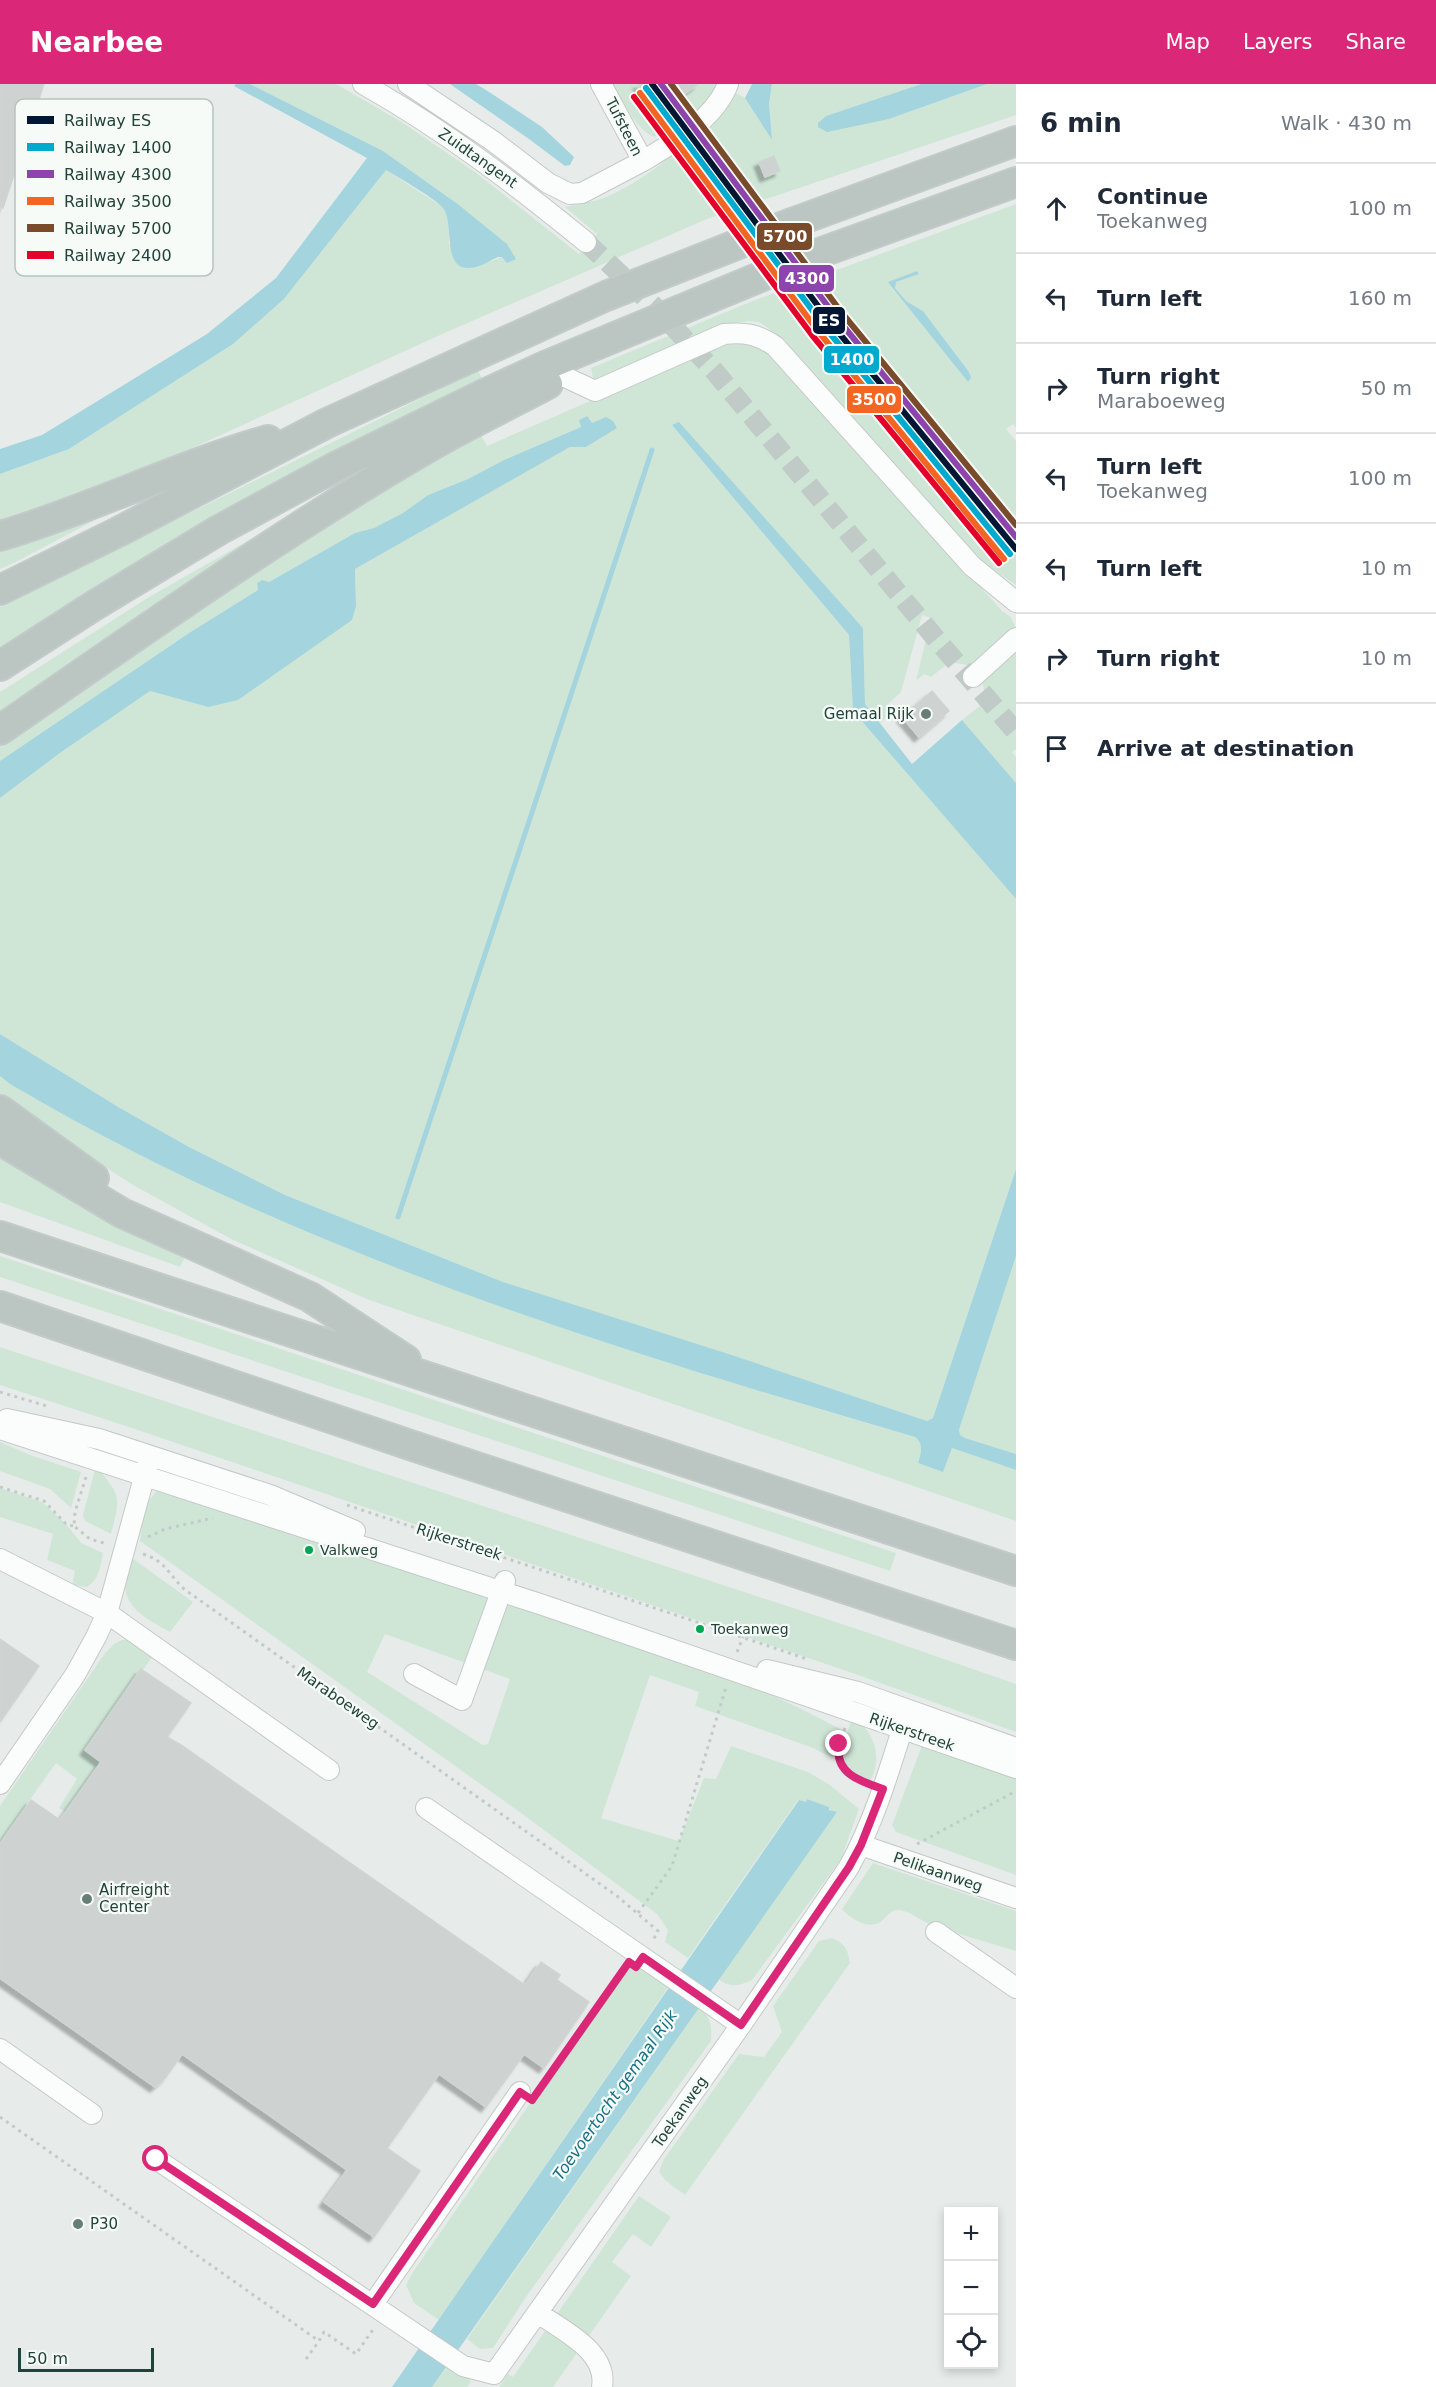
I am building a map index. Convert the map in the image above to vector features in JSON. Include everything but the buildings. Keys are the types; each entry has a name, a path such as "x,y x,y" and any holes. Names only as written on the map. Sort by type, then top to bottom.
{"highway":[{"path":"0,590 327,423 606,296 792,223 1016,141"},
{"path":"0,666 95,604 219,530 337,466 480,396 616,336 811,256 1016,182"},
{"path":"0,730 150,626 340,502 425,449 563,376 616,336"},
{"path":"0,536 104,501 220,454 327,423"},
{"path":"0,1110 184,1242"},
{"path":"0,1140 122,1213 310,1297 438,1381"},
{"path":"0,1236 1016,1571"},
{"path":"8,1310 537,1488 1016,1645"}],"street":[{"name":"Zuidtangent","path":"363,84 440,131 497,171 586,242"},
{"name":"Tufsteen","path":"408,84 484,134 560,190 570,194 582,193 643,161 601,84"},
{"path":"643,161 698,123 724,93 728,84"},
{"path":"563,376 595,391 724,334 744,332 760,336 775,346 972,566 1016,602"},
{"path":"972,677 1016,638"},
{"name":"Rijkerstreek","path":"0,1417 99,1439 148,1466 733,1664 851,1710 905,1720 1016,1748"},
{"name":"Rijkerstreek","path":"0,1429 93,1458 148,1466"},
{"path":"0,1784 75,1675 106,1613 148,1466"},
{"path":"0,1559 106,1613 329,1770"},
{"path":"414,1674 462,1700 503,1586"},
{"name":"Rijkerstreek","path":"733,1664 858,1692 905,1720 1016,1768"},
{"name":"Toekanweg","path":"156,2159 463,2366 490,2380 741,2025 840,1880 861,1845 883,1789 905,1720"},
{"path":"426,1808 741,2025"},
{"name":"Pelikaanweg","path":"861,1845 1016,1898"},
{"path":"936,1932 1016,1988"},
{"path":"0,2049 92,2114"},
{"path":"379,2308 520,2092"},
{"path":"538,2313 592,2353 603,2374 603,2387"}],"path":[{"path":"0,1392 52,1408"},
{"path":"74,1526 75,1512 93,1458"},
{"name":"Maraboeweg","path":"0,1487 44,1501 67,1525 74,1526 90,1539 155,1558 168,1568 174,1579 184,1589 638,1914 658,1931 643,1957"},
{"name":"Rijkerstreek","path":"340,1503 811,1660"},
{"path":"123,1548 165,1529 219,1517"},
{"path":"638,1914 672,1866 743,1637"},
{"path":"851,1710 839,1744 839,1761 849,1775 883,1789"},
{"path":"892,1857 1016,1791"},
{"path":"520,2092 532,2100 629,1962 636,1967 643,1957"},
{"path":"0,2117 319,2340"},
{"path":"306,2359 324,2332 356,2354 379,2308"}],"green space":[{"path":"250,84 336,84 400,121 475,172 579,254 597,234 565,207 606,197 643,177 692,138 736,93 745,98 771,138 769,104 772,84 920,84 826,116 818,123 818,127 889,119 987,84 1016,84 1016,115 707,219 449,331 190,449 64,498 0,519 0,474 69,449 233,344 284,299 386,170 443,207 449,221 449,244 475,267 502,257 507,244 459,205 383,151"},
{"path":"612,84 720,84 710,99 696,112 664,134 652,136 646,133 630,113"},
{"path":"1016,204 1016,428 1013,424 1006,429 1016,441 1016,585 976,558 767,327 759,322 736,323 594,383 591,368 750,302","holes":["917,271 919,274 897,281 894,287 906,301 923,311 969,372 968,382 889,282"]},
{"path":"746,343 770,351 1002,611 1011,617 1015,626 1011,635 972,666 950,662 931,677 924,674 916,681 931,618 922,615 901,692 888,704 894,711 880,723 865,704 863,628 672,425 849,635 853,711 1016,899 1016,1169 933,1418 927,1421 738,1357 503,1282 285,1195 189,1147 120,1108 0,1034 0,798 150,691 208,707 356,606 355,569 570,447 586,447 617,427 591,423 587,416 579,420 581,427 428,495 403,513 374,528 355,533 269,582 260,581 257,583 258,590 189,633 0,761 0,737 252,568 480,433 487,446 714,347"},
{"path":"478,370 482,379 281,480 199,526 0,648 0,607"},
{"path":"337,490 0,722 0,692 149,597"},
{"path":"135,499 14,563 0,569 0,541"},
{"path":"1016,648 1016,749 1012,752 1016,757 1016,783 962,720 986,701 982,679"},
{"path":"0,1076 42,1102 164,1166 267,1214 357,1252 541,1320 634,1351 915,1437 921,1446 918,1463 942,1471 952,1448 1016,1470 1016,1521 369,1300 231,1239 133,1185 0,1099"},
{"path":"0,1152 116,1220 185,1257 180,1267 0,1202"},
{"path":"0,1256 896,1553 890,1571 0,1277"},
{"path":"1016,1256 1016,1454 965,1438 960,1435 959,1430"},
{"path":"0,1347 872,1634 1016,1684 1016,1732 861,1676 0,1385"},
{"path":"0,1442 81,1472 71,1508 50,1489 0,1471"},
{"path":"96,1466 117,1497 111,1534 85,1521 83,1515"},
{"path":"0,1488 42,1502 67,1525 81,1543 103,1553 99,1572 91,1584 87,1587 74,1585 75,1571 47,1560 53,1534 0,1517"},
{"path":"159,1489 672,1654 758,1689 842,1730 833,1758 813,1748 695,1706 699,1692 650,1675 601,1818 679,1841 704,1778 716,1779 731,1746 808,1772 830,1785 859,1809 841,1859 752,1980 735,1985 722,1982 718,1979 836,1813 829,1807 807,1799 806,1802 798,1800 688,1958 665,1942 668,1930 657,1914 521,1813 140,1541 145,1513","holes":["385,1634 510,1679 488,1744 483,1745 367,1672"]},
{"path":"132,1558 193,1602 170,1632 141,1614 130,1602 125,1586"},
{"path":"122,1640 132,1640 155,1653 90,1745 105,1756 65,1812 59,1808 77,1779 56,1763 0,1842 0,1806 105,1653"},
{"path":"852,1718 866,1730 874,1746 876,1764 870,1781 846,1769 841,1752"},
{"path":"924,1740 1016,1776 1016,1875 896,1832 892,1825"},
{"path":"873,1863 1016,1911 1016,1951 938,1927 902,1910 892,1911 879,1923 869,1925 849,1916 842,1909"},
{"path":"832,1938 845,1948 850,1963 685,2195 666,2181 659,2172 664,2159 739,2054 764,2057 782,2032 773,2006 819,1941"},
{"path":"630,1959 669,1986 439,2320 414,2303 406,2285"},
{"path":"699,2008 710,2022 711,2041 526,2297 493,2348 480,2349 467,2339"},
{"path":"639,2196 671,2217 651,2247 633,2234 612,2262 631,2276 553,2387 499,2387 508,2374 513,2377"},
{"path":"448,2365 471,2381 467,2387 432,2387"}],"water":[{"path":"250,84 383,151 459,205 507,244 516,259 507,263 502,257 498,257 476,267 464,268 457,264 452,256 446,214 442,207 386,170 284,299 233,344 69,449 0,474 0,449 42,435 207,334 276,278 367,158 234,86"},
{"path":"450,84 476,84 542,127 574,157 570,165 565,166"},
{"path":"752,84 772,84 769,104 772,140 745,98"},
{"path":"921,84 987,84 889,119 827,132 818,127 818,123 826,116"},
{"path":"917,271 919,274 896,282 895,288 906,301 923,311 969,372 971,378 968,382 888,282"},
{"path":"587,416 592,423 606,417 613,421 617,428 586,447 570,447 355,569 356,606 352,620 238,700 208,707 150,691 0,798 0,761 189,633 258,590 257,583 262,580 269,582 355,533 374,528 403,513 428,495 581,427 579,420"},
{"path":"679,422 863,628 865,704 912,764 962,720 1016,783 1016,899 853,711 849,635 672,425"},
{"path":"0,1034 120,1108 189,1147 285,1195 503,1282 738,1357 927,1421 933,1418 1016,1169 1016,1256 959,1430 960,1435 965,1438 1016,1454 1016,1470 952,1448 943,1472 918,1463 921,1446 915,1437 798,1403 566,1329 451,1289 337,1244 226,1196 117,1143 10,1084 0,1076"},
{"name":"Toevoertocht gemaal Rijk","path":"807,1799 837,1812 432,2387 392,2387 799,1800 806,1802"}],"waterway":[{"path":"398,1217 652,450"}],"tunnel":[{"path":"586,242 657,309 716,373 1016,732"}],"rail line":[{"name":"ES","path":"652,84 830,322 1016,549"},
{"name":"4300","path":"661,84 836,317 1016,537"},
{"name":"5700","path":"671,84 842,313 1016,525"},
{"name":"1400","path":"646,88 824,326 1010,554"},
{"name":"3500","path":"640,93 818,331 1004,559"},
{"name":"2400","path":"634,97 812,335 999,563"}],"place":[{"name":"Gemaal Rijk","path":"926,714"},
{"name":"Valkweg","path":"309,1550"},
{"name":"Toekanweg","path":"700,1629"},
{"name":"Airfreight Center","path":"87,1899"},
{"name":"P30","path":"78,2224"}],"route":[{"path":"156,2159 373,2304 520,2092 532,2100 629,1962 636,1967 643,1957 741,2025 849,1867 861,1845 883,1789 849,1775 839,1761 839,1744"}]}
